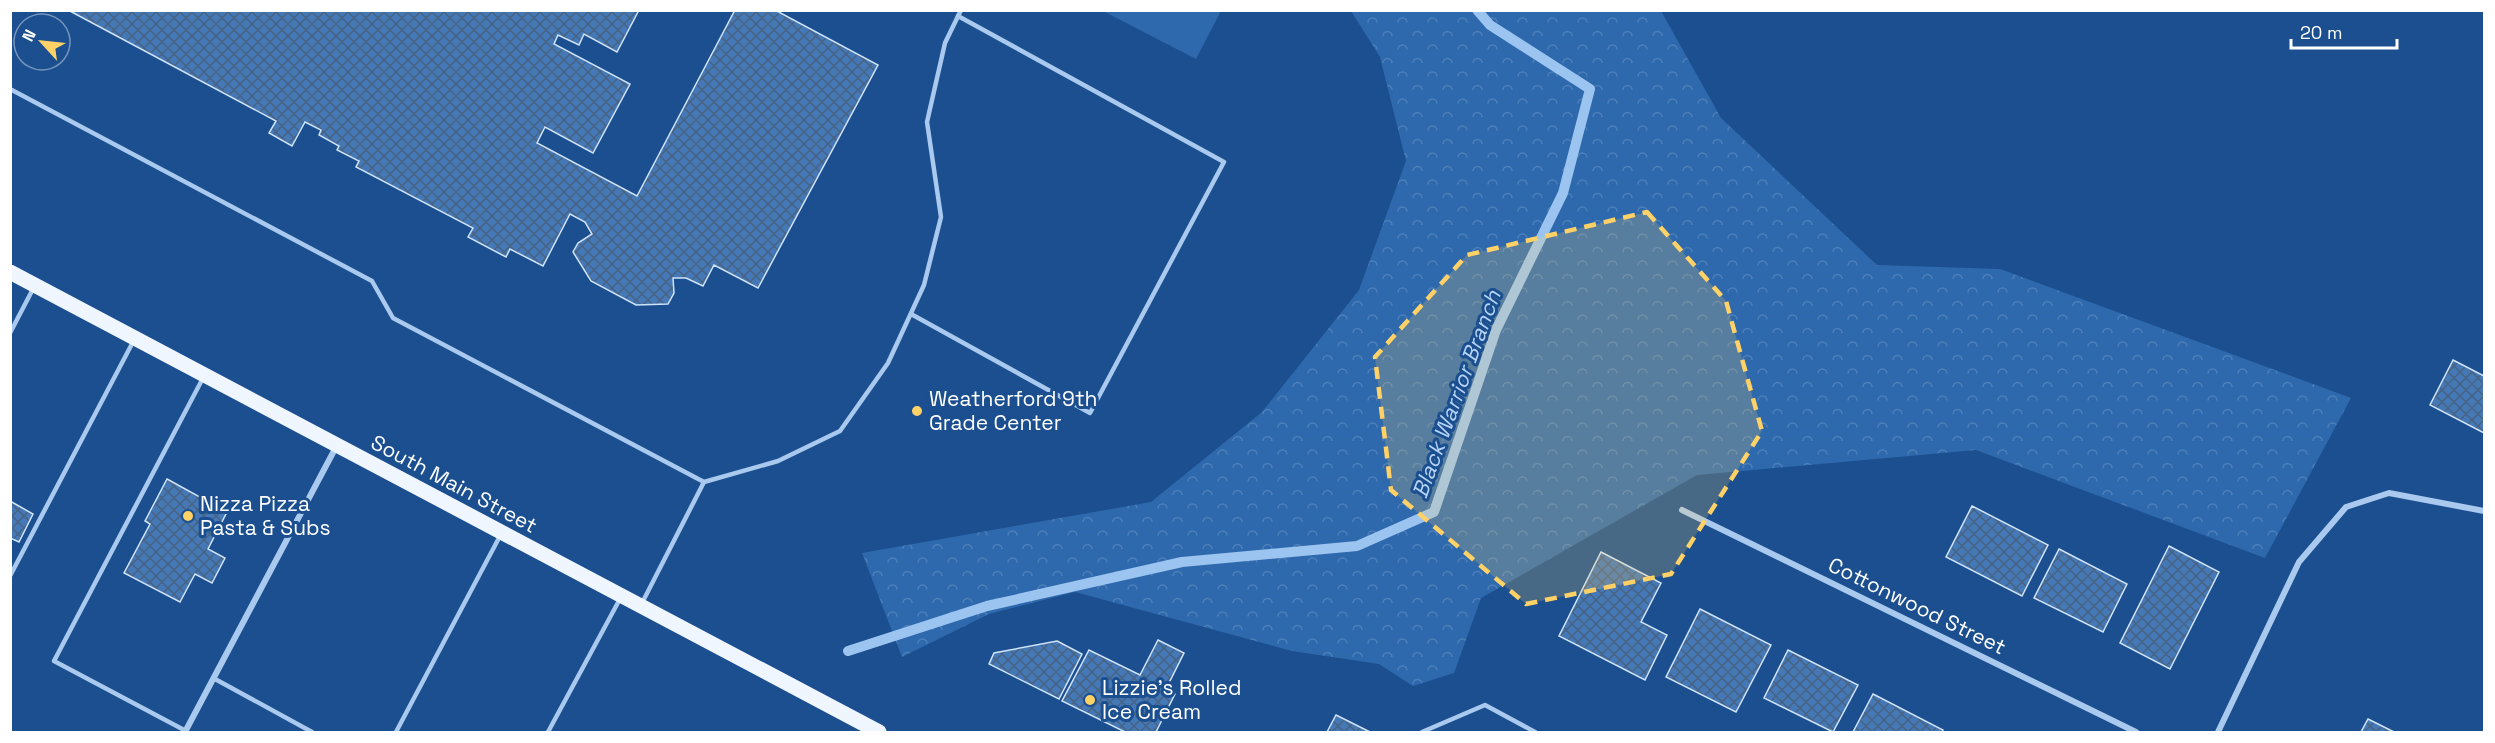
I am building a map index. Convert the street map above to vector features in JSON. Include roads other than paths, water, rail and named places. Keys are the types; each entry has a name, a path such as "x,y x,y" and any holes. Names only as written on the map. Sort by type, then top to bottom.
{"main road":[{"name":"South Main Street","path":"10,272 502,532 640,608 879,732"}],"street":[{"path":"186,732 337,446"},
{"path":"2218,732 2299,562 2346,507 2389,493 2484,511"},
{"name":"Cottonwood Street","path":"1682,510 2136,732"}],"lane":[{"path":"10,89 372,280 393,318 704,482 777,461 840,431 888,363 924,285 941,217 927,122 945,43 961,10"},
{"path":"911,314 1089,413 1224,162 958,16"},
{"path":"10,333 35,285"},
{"path":"10,576 135,339"},
{"path":"186,732 54,661 205,376"},
{"path":"640,608 704,482"},
{"path":"396,732 502,532"},
{"path":"548,732 621,597"},
{"path":"215,679 312,732"},
{"path":"1422,732 1485,705 1535,732"}],"waterway":[{"name":"Black Warrior Branch","path":"848,651 987,606 1182,562 1357,546 1434,512 1496,330 1563,193 1590,89 1490,25 1477,10"}],"place":[{"name":"Weatherford 9th Grade Center","path":"917,411"},
{"name":"Nizza Pizza Pasta & Subs","path":"188,516"},
{"name":"Lizzie’s Rolled Ice Cream","path":"1090,700"}]}
